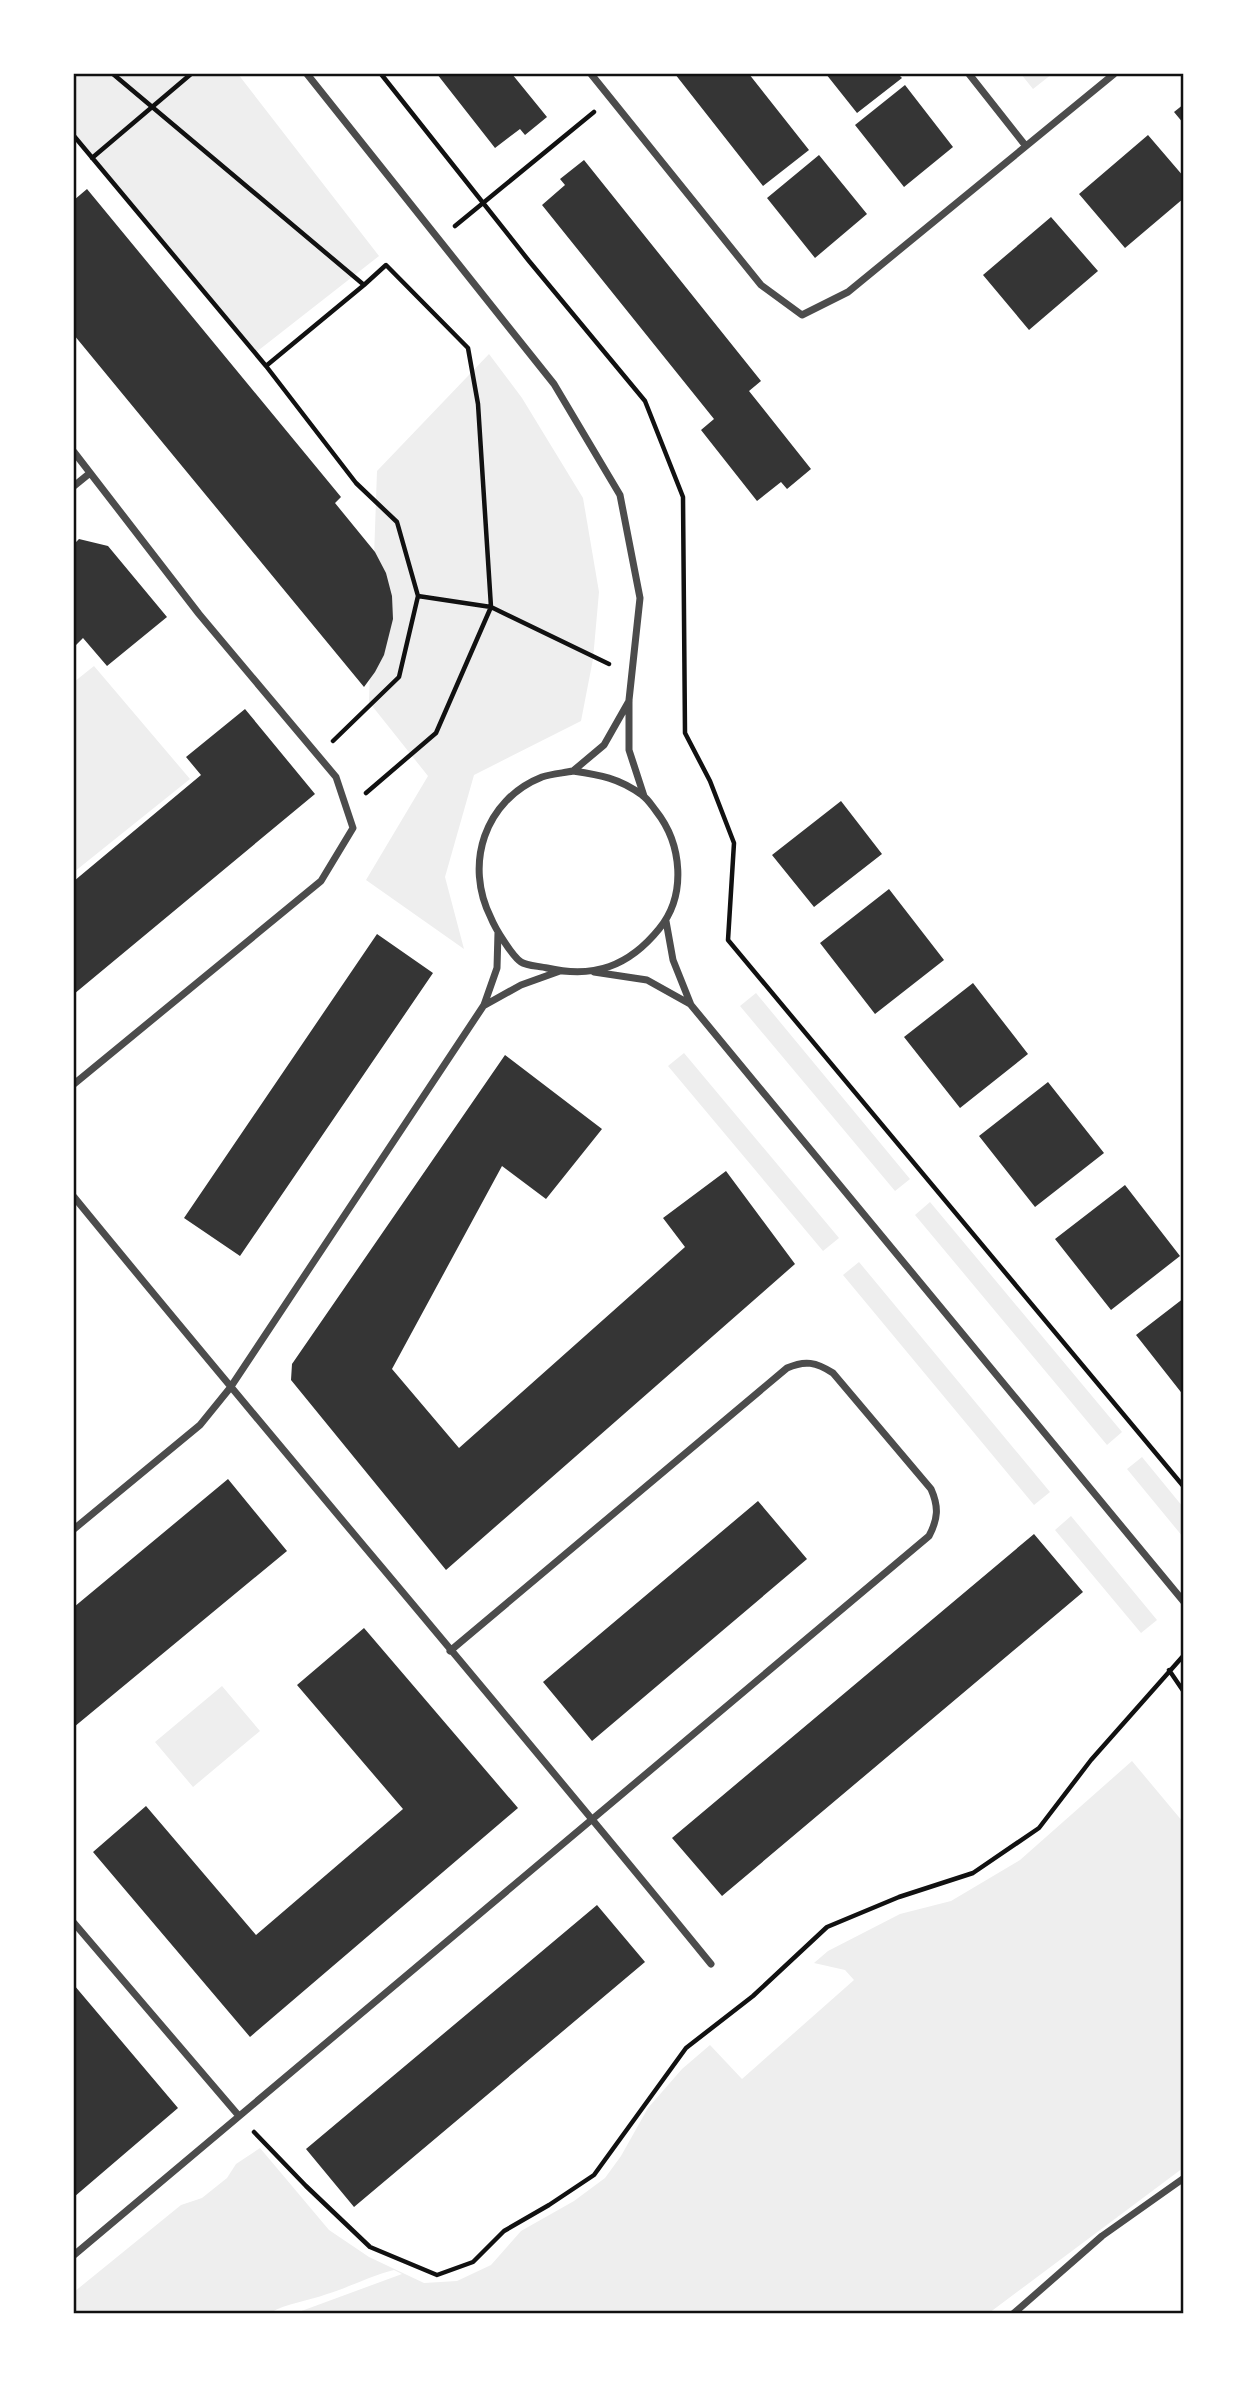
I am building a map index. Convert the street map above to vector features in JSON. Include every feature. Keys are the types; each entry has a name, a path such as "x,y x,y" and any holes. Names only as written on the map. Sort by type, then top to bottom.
{"street":[{"path":"307,74 554,384 620,495 640,598 629,700 629,750 644,796 666,824 677,855 677,890 666,921 644,948 626,960 593,971"},
{"path":"591,74 761,285 802,315 848,292 1114,74"},
{"path":"969,74 1025,145"},
{"path":"74,452 199,614 336,777 353,828 321,881 74,1084"},
{"path":"74,486 90,473"},
{"path":"573,771 604,745 629,700"},
{"path":"644,796 608,775 573,771 542,777 512,796 494,815 480,847 477,866 482,901 498,932 521,962 561,971 593,971 647,980 691,1004"},
{"path":"666,921 673,960 691,1004 1184,1602"},
{"path":"74,1529 200,1425 230,1388 484,1005 497,968 498,932"},
{"path":"484,1005 521,985 561,971"},
{"path":"74,1197 711,1964"},
{"path":"74,2255 929,1536 938,1510 935,1499 931,1489 833,1373 820,1364 809,1362 787,1368 450,1651"},
{"path":"74,1923 239,2116"},
{"path":"1013,2314 1102,2236 1184,2178"}],"path":[{"path":"113,74 365,285"},
{"path":"92,158 191,74"},
{"path":"381,74 645,401 683,497 685,733 710,781 734,843 728,940 1184,1487"},
{"path":"439,239 611,98"},
{"path":"74,136 266,366 356,483 397,522 418,596 399,677 318,756"},
{"path":"266,366 386,265 468,348 478,404 491,607 436,733 347,810"},
{"path":"418,596 491,607 632,675"},
{"path":"239,2116 306,2186 370,2247 437,2275 473,2262 504,2231 594,2175 686,2048 753,1996 827,1927 898,1898 973,1873 1039,1828 1091,1760 1184,1655"},
{"path":"1169,1670 1184,1692"}],"shaded area":[{"path":"74,74 238,74 379,256 255,353 74,136"},
{"path":"1021,74 1052,74 1033,89"},
{"path":"489,354 522,398 583,498 599,592 593,659 581,721 474,775 445,877 464,949 366,880 428,776 369,702 377,471"},
{"path":"94,666 190,779 74,872 74,682"},
{"path":"756,993 910,1179 895,1191 740,1006"},
{"path":"684,1053 839,1238 823,1251 668,1066"},
{"path":"930,1202 1122,1432 1107,1445 915,1215"},
{"path":"859,1262 1050,1492 1034,1505 843,1275"},
{"path":"1142,1457 1183,1507 1183,1537 1127,1469"},
{"path":"1071,1516 1157,1620 1141,1633 1055,1530"},
{"path":"222,1686 260,1731 193,1787 155,1742"},
{"path":"1132,1761 1183,1822 1183,2168 989,2313 296,2313 402,2274 394,2270 270,2313 74,2313 74,2292 181,2205 202,2198 227,2178 236,2164 260,2148 329,2230 369,2257 424,2283 457,2281 491,2265 521,2231 574,2201 605,2178 621,2156 648,2108 682,2069 710,2045 742,2079 854,1980 845,1970 814,1963 828,1951 900,1914 951,1901 1020,1860"}],"building":[{"path":"437,74 512,74 547,117 525,135 520,129 495,148"},
{"path":"675,74 749,74 809,150 763,186"},
{"path":"826,74 898,74 902,78 857,113"},
{"path":"905,85 953,147 904,187 855,125"},
{"path":"1184,104 1184,124 1174,112"},
{"path":"1148,135 1184,177 1184,198 1125,248 1079,194"},
{"path":"819,155 867,214 815,258 767,198"},
{"path":"584,160 761,381 749,391 811,469 787,489 781,482 757,501 701,430 714,419 542,205 565,185 560,179"},
{"path":"87,189 341,497 335,503 375,552 386,573 392,596 393,619 384,655 364,687 74,335 74,200"},
{"path":"1051,217 1098,271 1029,330 983,275"},
{"path":"79,539 108,546 167,617 107,666 83,638 74,647 74,544"},
{"path":"245,709 315,794 74,994 74,881 201,775 186,757"},
{"path":"841,801 882,854 814,907 772,855"},
{"path":"889,889 944,960 875,1014 820,943"},
{"path":"377,934 433,973 240,1256 184,1218"},
{"path":"973,983 1028,1054 960,1108 904,1037"},
{"path":"505,1055 602,1129 546,1199 502,1166 392,1369 459,1448 685,1247 663,1218 726,1171 795,1264 446,1570 291,1380 292,1364"},
{"path":"1048,1082 1104,1153 1035,1207 979,1136"},
{"path":"1125,1185 1180,1256 1111,1310 1055,1239"},
{"path":"1184,1298 1184,1396 1136,1335"},
{"path":"228,1479 287,1551 74,1727 74,1607"},
{"path":"758,1501 807,1559 592,1741 543,1682"},
{"path":"1034,1534 1083,1592 722,1896 672,1838"},
{"path":"364,1628 518,1808 250,2037 93,1852 146,1806 256,1935 403,1809 297,1685"},
{"path":"597,1905 645,1962 354,2207 306,2149"},
{"path":"74,1985 178,2108 74,2197"}]}
